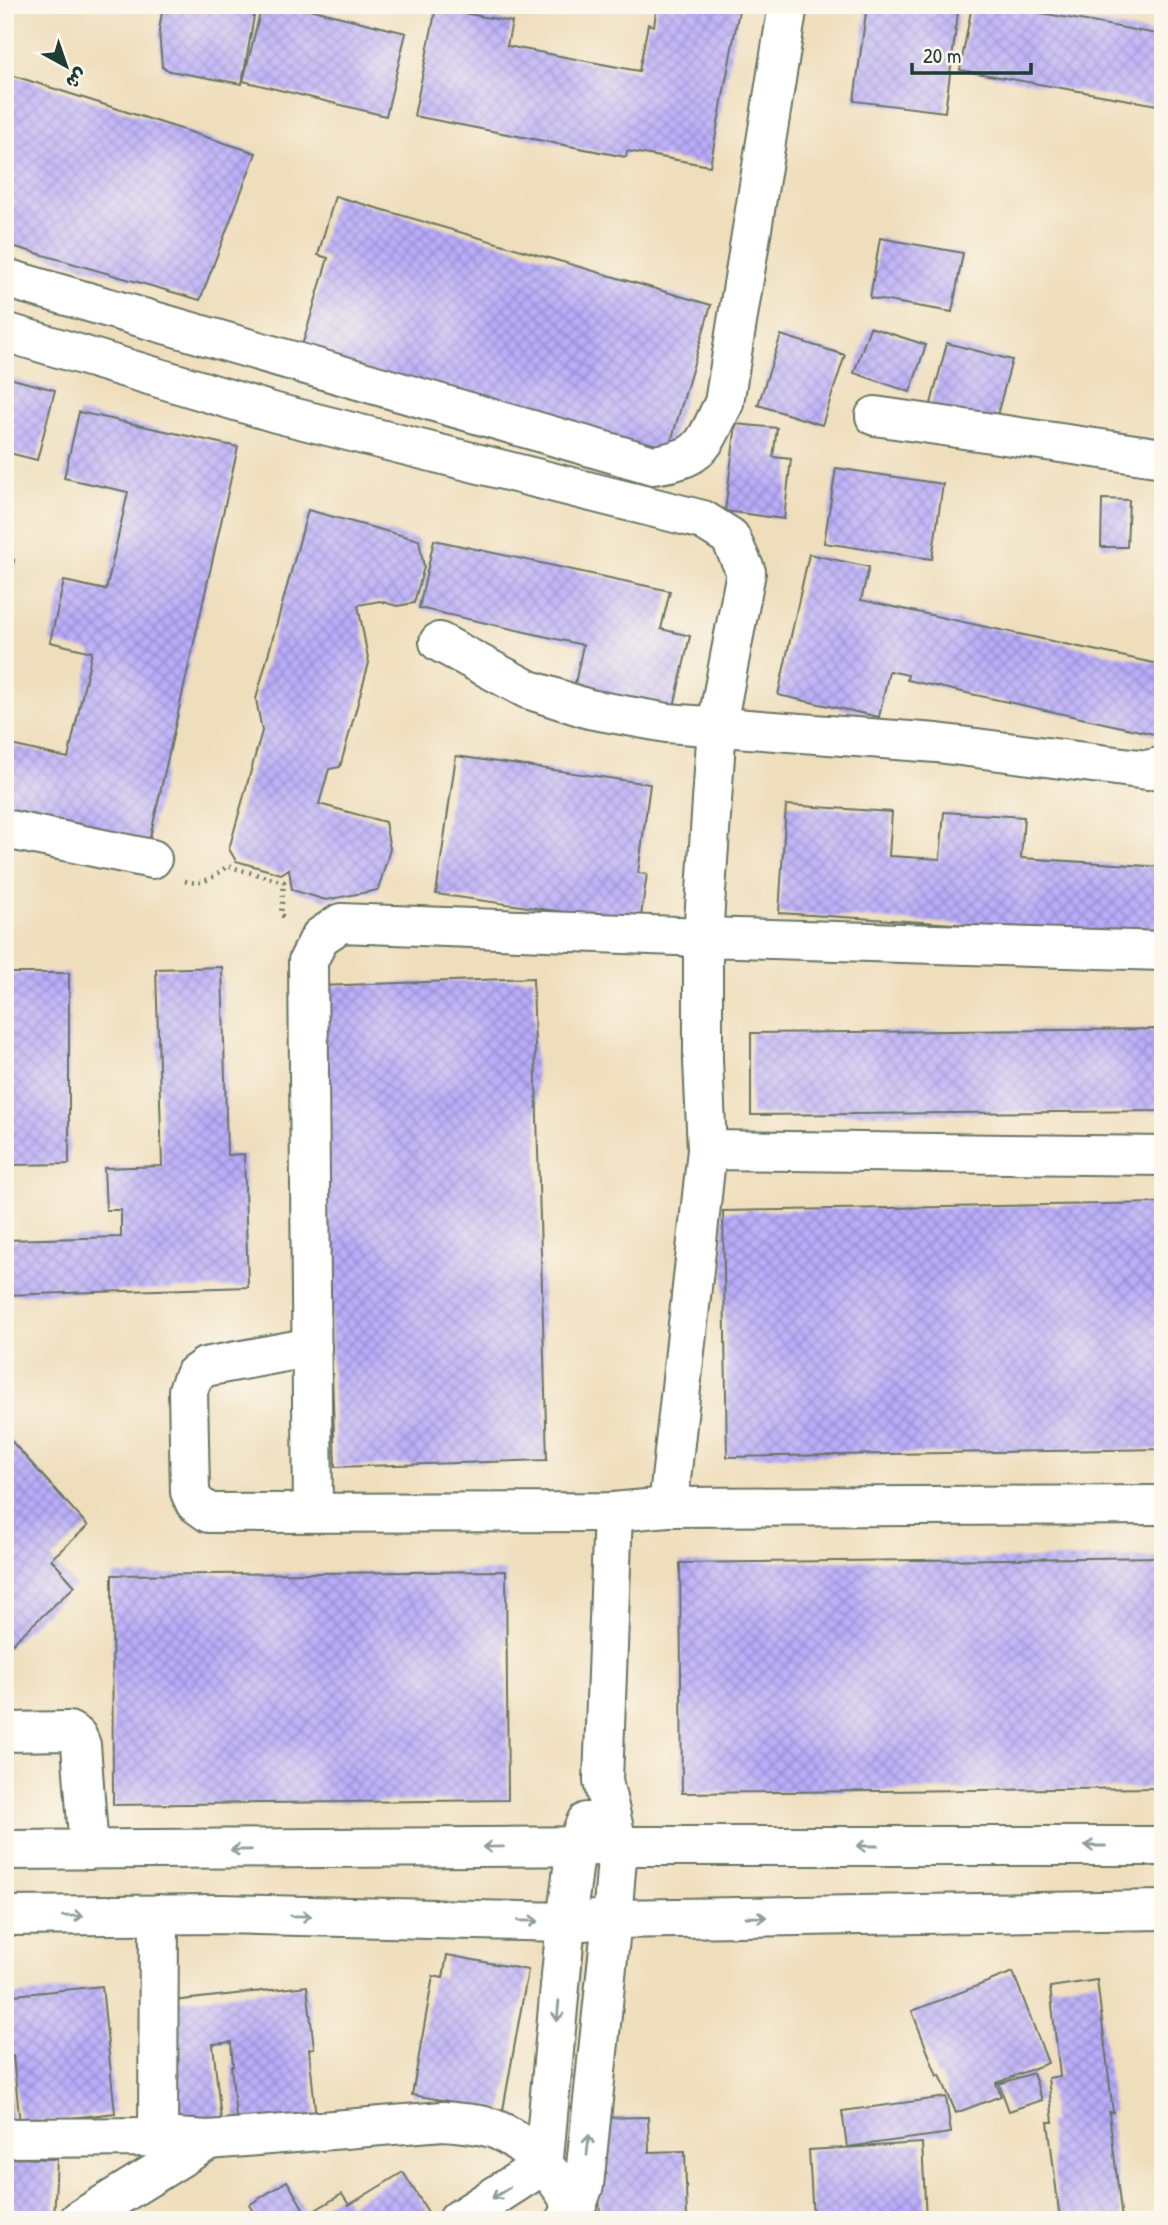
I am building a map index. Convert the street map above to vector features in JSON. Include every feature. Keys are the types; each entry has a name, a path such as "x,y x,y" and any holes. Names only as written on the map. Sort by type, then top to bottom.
{"street":[{"path":"5,278 653,465 678,462 701,448 724,403 788,5"},
{"path":"5,332 276,413 703,520 730,537 746,572 717,725 703,937 703,1059 707,1150 668,1507"},
{"path":"875,416 1163,458"},
{"path":"439,642 527,689 589,709 667,723 937,743 1147,770 1163,765"},
{"path":"5,829 152,859"},
{"path":"313,1512 308,961 320,937 341,923 1163,951"},
{"path":"707,1150 1163,1156"},
{"path":"312,1347 205,1367 194,1375 188,1390 190,1492 195,1503 209,1513 613,1512 668,1507 1163,1505"},
{"path":"573,2217 584,2185 618,1846 603,1781 613,1512"},
{"path":"5,1732 69,1731 77,1736 81,1745 89,1850"},
{"path":"458,2220 542,2164 546,2150 566,1922 576,1846 603,1781"},
{"path":"5,1850 1163,1846"},
{"path":"5,1916 219,1914 566,1922 1163,1910"},
{"path":"158,2137 159,1914"},
{"path":"5,2138 158,2137 209,2140 443,2121 480,2124 499,2131 520,2144 542,2164 560,2186 573,2217"},
{"path":"79,2220 209,2140"}],"path":[{"path":"152,859 177,878 194,883 216,877 227,866 284,882 281,915 320,937"}],"building":[{"path":"163,5 256,5 242,84 170,71 162,67 159,31"},
{"path":"262,5 293,5 406,33 386,116 243,81"},
{"path":"657,5 740,5 710,166 627,151 626,157 414,116 436,8 512,22 507,46 639,71 648,24 654,26"},
{"path":"867,5 959,5 945,112 854,101"},
{"path":"972,5 997,5 1163,35 1163,106 960,70"},
{"path":"5,73 256,153 200,300 5,244"},
{"path":"335,196 711,305 665,462 299,356 328,258 318,255"},
{"path":"880,238 963,253 952,312 870,298"},
{"path":"870,327 926,345 910,392 854,373"},
{"path":"781,335 845,355 822,425 758,405"},
{"path":"947,343 1012,360 991,437 927,419"},
{"path":"5,377 55,390 37,460 5,452"},
{"path":"79,412 238,447 149,842 5,810 5,770 11,745 68,758 92,652 50,642 64,581 106,590 128,492 64,478"},
{"path":"736,424 777,428 773,457 791,459 784,519 725,511"},
{"path":"836,468 943,484 932,559 824,543"},
{"path":"1102,499 1129,500 1127,547 1101,547"},
{"path":"308,510 419,540 424,567 414,603 397,606 380,601 358,605 369,663 340,767 329,769 319,804 385,822 390,849 378,890 326,900 292,890 289,869 281,874 236,861 229,849 262,731 256,699"},
{"path":"434,540 670,591 661,629 690,636 671,720 572,698 583,645 419,608"},
{"path":"809,554 869,567 861,600 1163,665 1163,736 907,680 908,675 889,671 879,717 778,695"},
{"path":"5,558 14,560 6,592 5,592"},
{"path":"456,756 650,784 638,873 647,874 640,923 436,894"},
{"path":"786,805 892,812 889,856 940,859 944,812 1024,817 1021,858 1163,867 1163,937 779,913"},
{"path":"222,967 227,1155 244,1154 248,1287 5,1295 5,1240 121,1237 121,1210 106,1210 104,1168 162,1166 156,969"},
{"path":"10,973 69,973 69,1164 10,1165"},
{"path":"533,978 547,1460 335,1467 320,986"},
{"path":"1163,1029 1163,1111 751,1115 751,1033"},
{"path":"1163,1203 1163,1449 727,1457 723,1211"},
{"path":"5,1434 88,1526 51,1559 75,1586 5,1650"},
{"path":"1163,1557 1163,1788 682,1793 680,1563"},
{"path":"506,1571 508,1800 113,1805 112,1575"},
{"path":"447,1955 528,1970 503,2110 412,2095 433,1976 443,1978"},
{"path":"1013,1972 1048,2063 996,2083 1001,2096 956,2113 940,2075 937,2076 912,2011"},
{"path":"1097,1980 1113,2112 1109,2112 1122,2220 1060,2220 1048,2122 1053,2122 1048,2078 1060,2076 1050,1987"},
{"path":"102,1986 115,2113 20,2124 13,2056 5,2057 5,1996"},
{"path":"307,1986 314,2048 309,2049 316,2118 237,2127 231,2042 213,2044 221,2120 178,2125 165,2002"},
{"path":"1033,2073 1042,2100 1009,2111 999,2084"},
{"path":"5,2096 10,2096 12,2122 5,2122"},
{"path":"946,2097 951,2133 847,2147 842,2111"},
{"path":"648,2117 649,2152 685,2151 687,2220 600,2220 597,2118"},
{"path":"922,2143 926,2220 813,2220 809,2150"},
{"path":"5,2158 57,2159 54,2220 5,2220"},
{"path":"403,2172 433,2220 258,2220 249,2205 287,2181 307,2215 342,2194 349,2205"}]}
